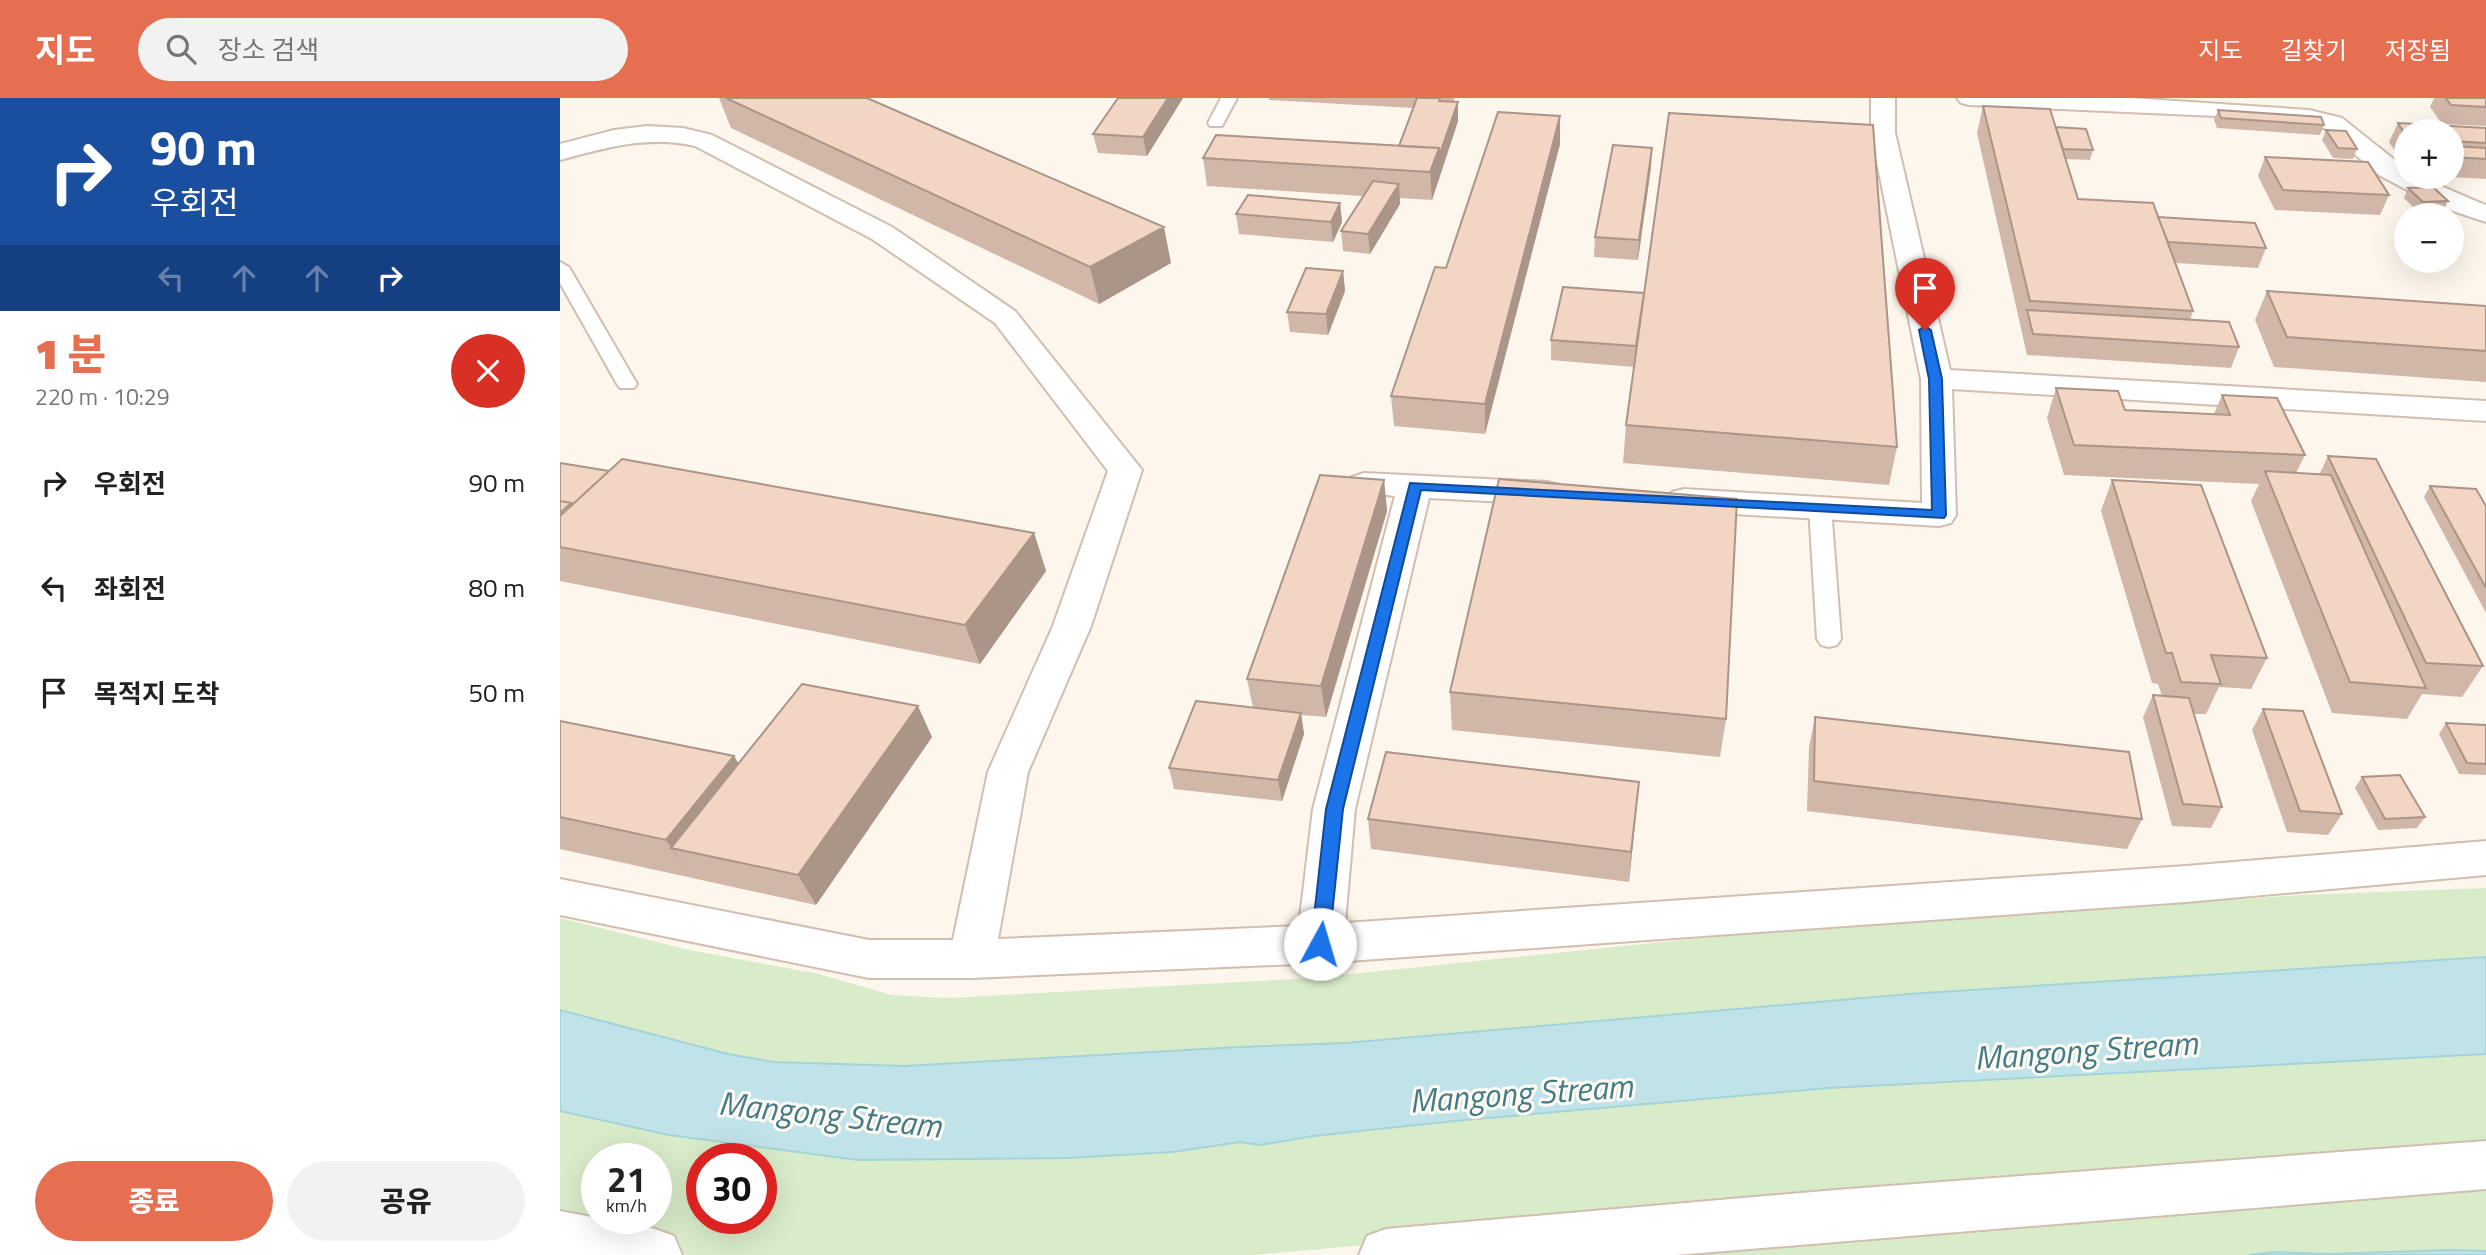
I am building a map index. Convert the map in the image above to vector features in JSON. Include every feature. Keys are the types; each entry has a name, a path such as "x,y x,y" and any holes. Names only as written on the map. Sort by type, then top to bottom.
{"street":[{"path":"1652,498 1939,515 1936,379 1883,133 1883,98"},
{"path":"1969,98 2216,109 2309,117 2333,123 2388,170 2444,199 2486,214"},
{"path":"560,152 621,135 673,132 703,140 882,233 1006,317 1125,470 1072,626 1008,772 972,959"},
{"path":"1936,379 2486,411"},
{"path":"1364,484 1582,495"},
{"path":"1320,944 1334,809 1415,486"},
{"path":"560,897 869,959 972,959 1320,944 2186,884 2486,858"},
{"path":"1386,1255 1836,1215 2486,1165"},
{"path":"560,1237 655,1255"}],"lane":[{"path":"1216,123 1229,98"},
{"path":"560,267 627,384"},
{"path":"1819,507 1829,639"}],"green space":[{"path":"2486,888 2486,957 1909,994 1346,1043 905,1066 774,1062 728,1054 560,1010 560,918 689,950 819,974 891,995 948,998 1312,978 1721,936 2300,895"},
{"path":"2486,1054 2486,1160 1828,1204 1253,1255 688,1255 560,1231 560,1111 669,1135 729,1143 686,1143 686,1234 777,1234 777,1149 858,1160 1069,1158 1172,1152 1240,1142 1259,1145 1314,1136 1829,1088"},
{"path":"2486,1174 2486,1251 2249,1255 1493,1255"}],"water":[{"name":"Mangong Stream","path":"2486,957 2486,1054 1829,1088 1454,1121 1314,1136 1259,1145 1240,1142 1172,1152 1069,1158 858,1160 777,1149 777,1143 729,1143 669,1135 560,1111 560,1010 728,1054 774,1062 905,1066 1346,1043 1909,994"},
{"path":"2486,1251 2486,1255 2249,1255 2276,1252 2329,1254"}],"building":[{"path":"726,98 867,98 1164,227 1090,267"},
{"path":"1118,98 1168,98 1143,137 1093,134"},
{"path":"1417,98 1440,98 1439,101 1458,102 1439,156 1439,148 1399,146"},
{"path":"2446,98 2486,98 2486,107 2451,105"},
{"path":"1983,106 2050,109 2078,199 2153,203 2193,311 2030,301"},
{"path":"2218,110 2321,117 2324,125 2221,118"},
{"path":"1498,112 1560,116 1485,404 1391,396 1435,267 1446,268"},
{"path":"1669,113 1873,125 1897,447 1626,425"},
{"path":"2056,127 2086,129 2093,150 2063,149"},
{"path":"2464,127 2486,128 2486,143 2464,142"},
{"path":"2326,130 2346,131 2357,149 2338,148"},
{"path":"1216,135 1439,148 1430,172 1203,158"},
{"path":"1613,145 1652,148 1639,240 1595,237"},
{"path":"2464,147 2486,148 2486,159 2464,158"},
{"path":"2265,157 2368,162 2389,195 2283,190"},
{"path":"1373,181 1399,184 1368,234 1341,231"},
{"path":"2409,189 2435,189 2448,201 2423,202"},
{"path":"1248,195 1340,203 1331,222 1236,214"},
{"path":"2158,217 2255,223 2266,248 2168,242"},
{"path":"1306,268 1343,271 1326,314 1287,312"},
{"path":"1563,287 1644,293 1636,346 1551,340"},
{"path":"2267,291 2486,306 2486,351 2287,337"},
{"path":"2027,310 2229,322 2239,347 2033,334"},
{"path":"2056,388 2118,391 2125,410 2230,415 2222,395 2277,398 2305,455 2074,445"},
{"path":"2328,456 2376,459 2483,666 2426,663"},
{"path":"622,459 1034,533 965,625 560,547 560,516"},
{"path":"560,463 609,471 572,505 560,501"},
{"path":"2265,471 2331,475 2426,688 2350,682"},
{"path":"1320,475 1384,480 1321,686 1247,679"},
{"path":"1499,479 1737,499 1726,719 1450,692"},
{"path":"2112,480 2201,485 2267,658 2211,655 2221,684 2181,682 2172,653 2166,653"},
{"path":"2430,486 2476,489 2486,506 2486,588"},
{"path":"560,501 571,503 560,513"},
{"path":"802,684 918,706 798,875 671,848"},
{"path":"2153,695 2189,698 2222,807 2183,804"},
{"path":"1196,701 1301,713 1278,780 1169,768"},
{"path":"2263,709 2303,711 2342,814 2300,811"},
{"path":"1815,717 2129,752 2142,819 1814,781"},
{"path":"560,721 734,756 666,840 560,817"},
{"path":"2446,723 2486,725 2486,764 2467,763"},
{"path":"1386,752 1639,782 1631,852 1368,819"},
{"path":"2400,775 2425,817 2385,819 2362,777"}],"route":[{"path":"1320,944 1334,809 1415,486 1939,515 1936,379 1925,330"}]}
